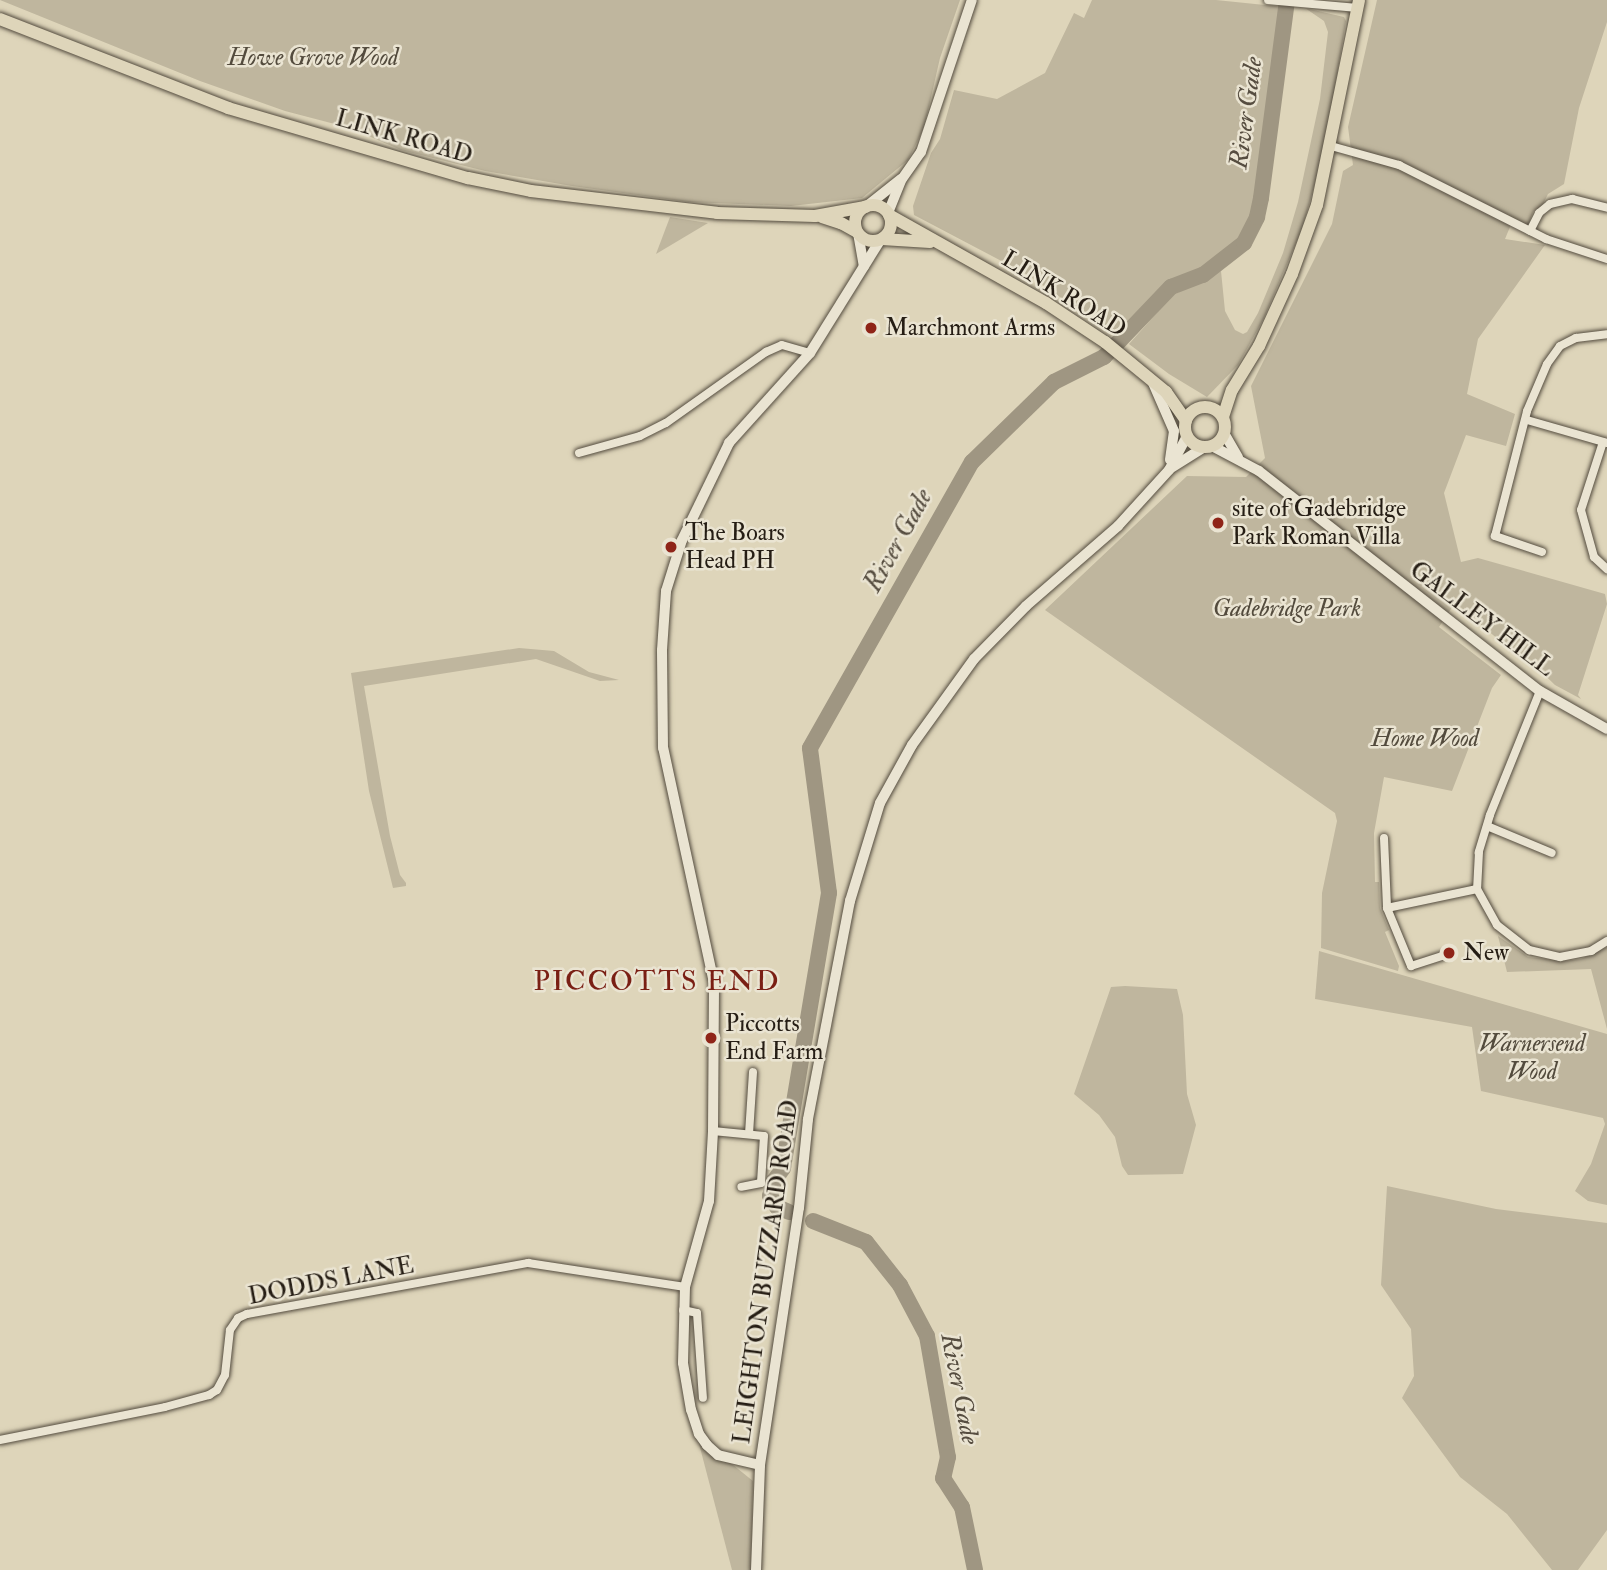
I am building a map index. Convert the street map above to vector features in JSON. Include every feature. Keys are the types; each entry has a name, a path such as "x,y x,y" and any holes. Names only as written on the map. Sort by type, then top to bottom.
{"main road":[{"path":"1232,390 1186,421 1187,436 1197,446 1208,447 1224,433 1223,418 1232,390 1259,345 1292,274 1317,205 1358,4"},
{"name":"LINK ROAD","path":"0,19 228,108 468,178 531,191 664,209 815,216 841,223 869,241 882,239 934,243"},
{"name":"LINK ROAD","path":"815,216 876,205 934,243 1045,303 1105,342 1166,392 1186,421"},
{"path":"858,232 856,218 866,207"},
{"path":"882,239 890,229 889,214"},
{"path":"1150,378 1166,407 1174,431 1169,470"},
{"name":"LINK ROAD","path":"1166,392 1204,407"},
{"path":"1204,407 1223,418"},
{"name":"LEIGHTON BUZZARD ROAD","path":"756,1570 760,1465 811,1106 850,901 880,803 912,745 974,659 1026,606 1118,526 1169,470 1187,436"},
{"name":"LEIGHTON BUZZARD ROAD","path":"1169,470 1208,447"}],"street":[{"path":"889,214 902,179 921,152 972,0"},
{"path":"1268,0 1358,4"},
{"path":"1331,146 1399,165 1530,231 1607,259"},
{"path":"866,207 902,179"},
{"path":"1530,231 1539,213 1550,204 1572,199 1606,205"},
{"path":"858,232 864,266"},
{"path":"760,1465 718,1455 699,1434 691,1410 683,1363 685,1287 709,1201 713,1131 714,983 663,748 662,650 666,591 682,540 729,443 810,353 882,239"},
{"path":"1542,552 1495,536 1527,420 1547,364 1560,346 1576,338 1607,334"},
{"path":"579,453 640,436 666,423 766,352 782,345 810,353"},
{"path":"1527,420 1605,442 1581,510 1594,557 1607,569"},
{"name":"GALLEY HILL","path":"1224,433 1238,457"},
{"name":"GALLEY HILL","path":"1208,447 1238,457 1540,691 1607,729"},
{"path":"1540,691 1487,826 1479,852 1477,889 1497,925 1529,950 1560,957 1591,951 1607,941"},
{"path":"1487,826 1552,853"},
{"path":"1384,838 1387,908 1411,966 1444,955"},
{"path":"1387,908 1477,889"},
{"path":"749,1134 753,1072"},
{"path":"713,1131 764,1136 761,1183 741,1187"},
{"name":"DODDS LANE","path":"0,1440 165,1407 209,1395 217,1390 225,1375 230,1330 238,1318 247,1314 528,1263 685,1287"},
{"path":"683,1310 697,1313 703,1398"}],"green space":[{"name":"Howe Grove Wood","path":"0,0 960,0 940,58 924,128 908,160 862,198 791,206 689,202 572,186 485,171 401,150 350,128 285,111 200,81"},
{"path":"1092,0 1216,0 1285,7 1278,35 1259,193 1251,224 1229,252 1204,269 1173,279 1163,287 1120,339 1124,342 1030,276 914,215 913,206 931,153 940,139 954,90 997,99 1045,73 1074,13 1084,18"},
{"name":"Gadebridge Park","path":"1377,0 1607,0 1607,22 1579,108 1564,184 1548,194 1542,206 1533,212 1528,226 1512,222 1505,239 1545,245 1478,339 1467,394 1515,414 1506,446 1466,435 1444,493 1461,562 1478,558 1605,594 1607,604 1578,695 1581,699 1555,685 1526,657 1499,640 1455,603 1439,627 1501,675 1492,688 1452,791 1384,777 1374,833 1375,882 1379,882 1380,908 1389,930 1385,932 1399,966 1398,971 1321,948 1322,893 1337,821 1335,813 1045,610 1187,476 1246,477 1265,458 1251,386 1332,224 1343,171 1353,165 1348,127"},
{"path":"1305,8 1344,17 1346,21 1325,148 1302,229 1263,320 1238,365 1207,397 1169,374 1129,344 1173,295 1221,271 1225,311 1235,330 1243,334 1247,332 1258,313 1283,253 1298,202 1320,99 1328,32 1324,21"},
{"path":"670,217 708,223 656,254"},
{"path":"519,648 554,651 589,672 619,680 600,681 536,659 364,686 390,836 400,875 406,883 406,886 393,888 369,791 351,673"},
{"path":"1498,936 1528,957 1564,961 1581,959 1607,947 1607,1029 1591,969 1507,972"},
{"name":"Warnersend Wood","path":"1319,951 1607,1034 1607,1205 1588,1201 1575,1191 1591,1164 1605,1124 1603,1118 1481,1091 1472,1027 1315,999"},
{"path":"1111,987 1177,989 1183,1015 1187,1094 1196,1125 1183,1174 1128,1175 1122,1166 1115,1137 1099,1115 1074,1094"},
{"path":"1387,1186 1496,1209 1607,1223 1607,1530 1578,1570 1552,1570 1507,1514 1460,1477 1402,1398 1414,1376 1411,1329 1381,1285"},
{"path":"697,1436 753,1481 751,1570 732,1570"}],"waterway":[{"name":"River Gade","path":"789,1212 777,1207 770,1196 774,1181 783,1168 829,893 810,748 972,462 1054,382 1104,357 1171,287 1203,275 1244,243 1257,217 1261,198 1287,0"},
{"name":"River Gade","path":"813,1221 866,1242 900,1285 927,1336 948,1457 943,1478 962,1507 975,1570"}],"place":[{"name":"Marchmont Arms","path":"871,328"},
{"name":"site of Gadebridge Park Roman Villa","path":"1218,523"},
{"name":"The Boars Head PH","path":"671,547"},
{"name":"New","path":"1449,953"},
{"name":"Piccotts End Farm","path":"711,1038"}],"district":[{"name":"PICCOTTS END","path":"657,982"}],"park label":[{"name":"Home Wood","path":"1425,739"}]}
